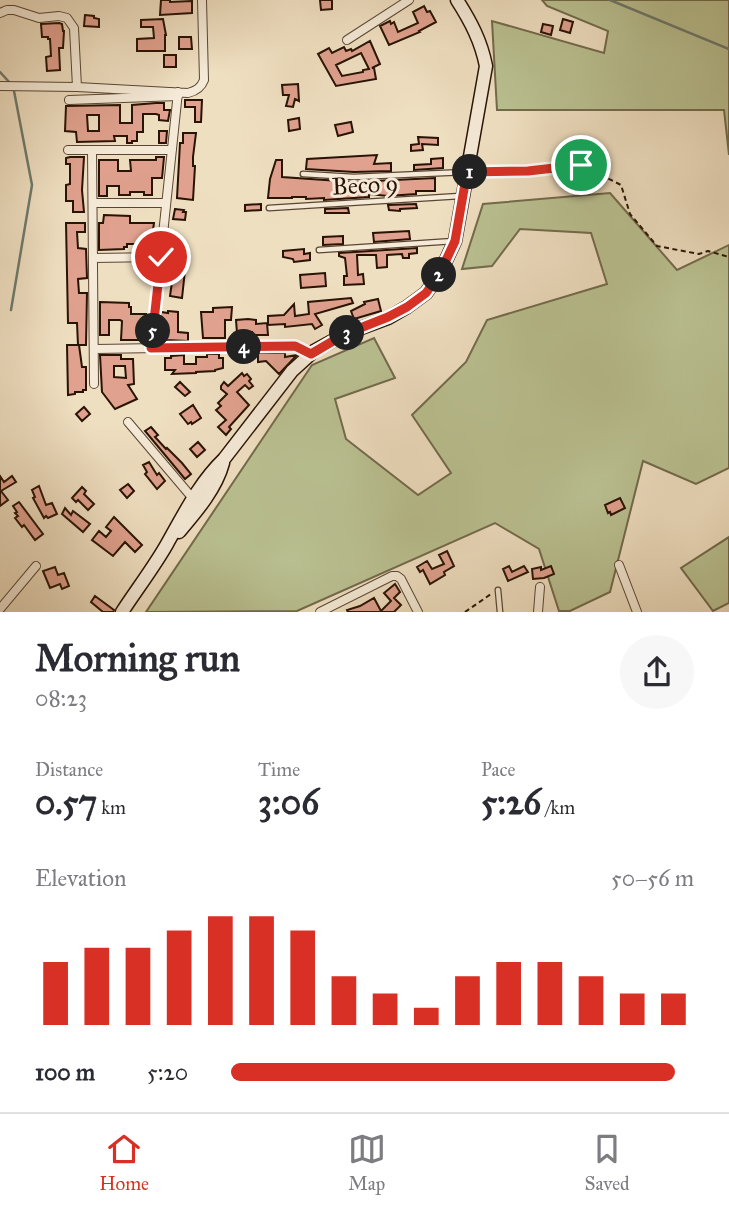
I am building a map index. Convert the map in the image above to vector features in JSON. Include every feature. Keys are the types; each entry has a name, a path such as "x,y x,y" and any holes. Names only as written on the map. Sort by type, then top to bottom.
{"main road":[{"path":"122,611 167,544 185,525 196,502 220,474 224,459 292,371 311,354 345,334 407,307 426,293 440,273 455,241 486,66 474,27 457,0"}],"street":[{"path":"69,100 193,92 204,80 202,0"},
{"path":"347,40 409,0"},
{"path":"0,13 14,10 39,18 67,18 74,28 77,87"},
{"path":"0,86 77,87 178,94"},
{"path":"151,348 178,94"},
{"path":"68,150 172,150"},
{"path":"92,150 94,384"},
{"path":"93,204 166,203"},
{"path":"93,258 161,257"},
{"path":"94,349 295,346 311,354"},
{"path":"128,422 196,502"},
{"path":"619,565 637,611"},
{"path":"0,609 36,566"},
{"path":"320,611 392,576 401,579 418,611"},
{"path":"538,611 540,587"}],"lane":[{"path":"303,174 354,177 467,172"},
{"name":"Beco 9","path":"269,208 462,196"},
{"path":"319,250 455,241"},
{"path":"498,590 500,611"}],"path":[{"path":"467,172 528,171 581,165 621,185 630,214 657,246 699,254 708,251 729,257"},
{"path":"465,611 498,590"}],"green space":[{"path":"542,0 729,0 729,155 724,110 497,110 492,21 604,53 608,31 547,6"},
{"path":"610,193 677,270 729,245 729,468 696,484 643,461 610,592 570,611 559,611 539,549 495,523 297,611 146,612 312,365 374,338 395,378 335,399 346,439 418,495 451,473 412,415 466,362 487,320 607,284 591,233 520,229 492,266 462,269 483,204"},
{"path":"729,537 729,603 713,611 681,568"}],"building":[{"path":"161,0 192,1 192,13 160,15"},
{"path":"320,0 332,0 332,9 321,10"},
{"path":"424,6 436,22 389,45 380,26 394,22 398,32 418,23 413,12"},
{"path":"85,15 99,19 99,27 84,26"},
{"path":"163,19 165,51 137,51 137,39 154,38 153,27 141,27 141,20"},
{"path":"563,19 573,22 570,33 560,30"},
{"path":"59,23 64,31 63,48 59,48 60,70 47,71 46,57 51,56 50,39 42,37 41,24"},
{"path":"543,24 553,26 551,35 541,32"},
{"path":"179,37 191,37 192,49 179,49"},
{"path":"370,41 380,64 372,68 376,79 336,86 318,54 329,48 332,53 344,47 346,51 352,51","holes":["361,53 369,69 342,76 336,65"]},
{"path":"164,55 176,55 176,67 164,67"},
{"path":"298,84 299,101 295,99 293,107 286,106 289,95 283,95 282,85"},
{"path":"185,100 202,100 201,122 195,122 195,107 185,107"},
{"path":"164,103 164,110 170,110 168,121 159,120 159,115 156,114 143,114 143,132 137,132 137,141 132,143 127,143 127,136 114,136 115,141 77,142 76,132 65,131 66,106 120,105 120,123 132,123 132,105","holes":["87,115 99,115 99,131 88,131"]},
{"path":"299,118 300,129 289,131 288,120"},
{"path":"351,122 353,132 338,136 335,125"},
{"path":"159,131 167,131 166,143 159,143"},
{"path":"183,133 196,133 193,200 177,198"},
{"path":"418,137 438,138 438,145 422,144 423,150 411,151 411,145 419,144"},
{"path":"377,155 374,164 391,163 391,171 306,169 307,159"},
{"path":"84,157 84,212 73,212 73,201 66,201 66,185 70,184 70,164 66,164 66,158"},
{"path":"156,157 164,157 162,178 152,178 152,195 130,192 130,195 119,195 119,186 107,186 107,196 99,196 99,160 118,160 118,171 131,171 130,160 156,160"},
{"path":"443,158 443,168 414,170 414,165 431,164 431,159"},
{"path":"276,160 282,160 282,177 354,182 435,178 435,191 388,196 369,194 369,197 324,200 306,197 268,198"},
{"path":"261,204 261,210 245,211 245,205"},
{"path":"416,204 417,208 400,211 389,210 388,205"},
{"path":"348,208 349,213 325,213 325,209"},
{"path":"175,209 186,212 185,220 173,219"},
{"path":"104,215 130,216 130,223 154,223 152,237 141,237 141,244 127,244 124,249 99,250 99,223 103,223"},
{"path":"66,223 85,223 85,232 77,232 78,248 86,249 87,278 78,279 79,293 87,293 86,345 78,345 77,323 68,323"},
{"path":"409,231 410,239 374,242 373,233"},
{"path":"343,236 343,244 323,245 323,237"},
{"path":"174,243 187,246 186,258 167,258 168,248 173,248"},
{"path":"417,248 417,253 409,254 409,258 403,258 402,254 387,255 387,267 377,268 376,255 357,255 358,275 363,274 364,284 344,285 344,276 347,276 345,258 339,256 339,253"},
{"path":"304,249 304,254 310,253 310,260 294,262 293,259 283,257 283,251"},
{"path":"186,261 182,298 170,296 173,275 168,275 168,267"},
{"path":"325,273 326,286 301,288 300,275"},
{"path":"351,298 353,303 315,314 322,325 315,329 312,324 285,327 285,324 268,325 268,316 284,315 294,304 295,316 309,314 308,302"},
{"path":"378,299 381,311 354,319 351,311 365,304 364,302"},
{"path":"100,302 129,303 131,314 146,314 147,326 142,326 142,340 121,340 120,320 109,320 109,335 100,335"},
{"path":"232,307 231,320 225,320 225,338 203,338 201,312"},
{"path":"161,312 178,312 178,332 188,333 188,341 165,340 166,329 160,328"},
{"path":"236,320 256,320 256,324 267,323 268,335 237,333"},
{"path":"67,345 79,345 82,367 86,367 86,390 68,395"},
{"path":"258,353 285,353 285,357 297,355 279,374 266,361 258,362"},
{"path":"207,354 219,354 219,358 223,358 223,368 172,374 175,370 165,370 165,358 184,355 184,364 196,364 196,357 207,357"},
{"path":"100,355 121,355 121,359 133,359 134,384 128,385 137,399 115,409 102,392","holes":["114,366 125,366 126,378 114,377"]},
{"path":"242,373 244,376 247,374 253,386 249,389 245,385 237,392 249,405 229,427 231,429 226,435 218,427 226,420 216,410 221,406 218,403 227,394 221,386 224,382 228,386"},
{"path":"180,382 190,392 185,396 175,387"},
{"path":"193,405 201,418 188,424 180,414"},
{"path":"84,407 90,414 82,421 76,414"},
{"path":"151,427 158,435 155,437 191,474 185,479 145,431"},
{"path":"198,442 205,450 197,457 190,449"},
{"path":"149,462 157,475 159,473 165,481 157,489 145,474 147,472 143,465"},
{"path":"0,476 4,482 12,476 16,482 1,491 8,500 0,506"},
{"path":"128,484 134,491 127,498 120,490"},
{"path":"39,486 46,505 52,503 57,514 44,518 33,498 35,497 32,490"},
{"path":"82,487 86,491 84,494 94,504 88,510 72,498"},
{"path":"620,498 625,508 611,515 605,505"},
{"path":"19,502 43,534 35,540 15,518 18,516 13,506"},
{"path":"65,508 71,515 73,511 90,524 83,532 62,514"},
{"path":"114,517 142,545 135,552 125,542 113,556 92,540 99,531 106,537 111,531 106,527"},
{"path":"447,551 454,566 430,584 423,570 420,572 417,567 427,561 432,569 444,564 439,555"},
{"path":"509,566 512,572 524,566 528,572 508,581 503,569"},
{"path":"551,566 554,574 533,579 532,569 541,567 541,570"},
{"path":"55,567 58,575 64,573 69,586 62,589 60,584 50,588 43,571"},
{"path":"395,584 400,592 394,598 401,605 394,612 348,612 347,610 374,598 381,611 391,601 384,593"},
{"path":"95,596 114,610 113,612 103,612 91,602"}],"waterway":[{"path":"610,0 729,49"},
{"path":"0,72 10,83"},
{"path":"11,310 32,185 14,91"}],"route":[{"path":"161,257 151,348 295,346 311,354 345,334 407,307 426,293 440,273 455,241 467,172 528,171 581,165"}]}
